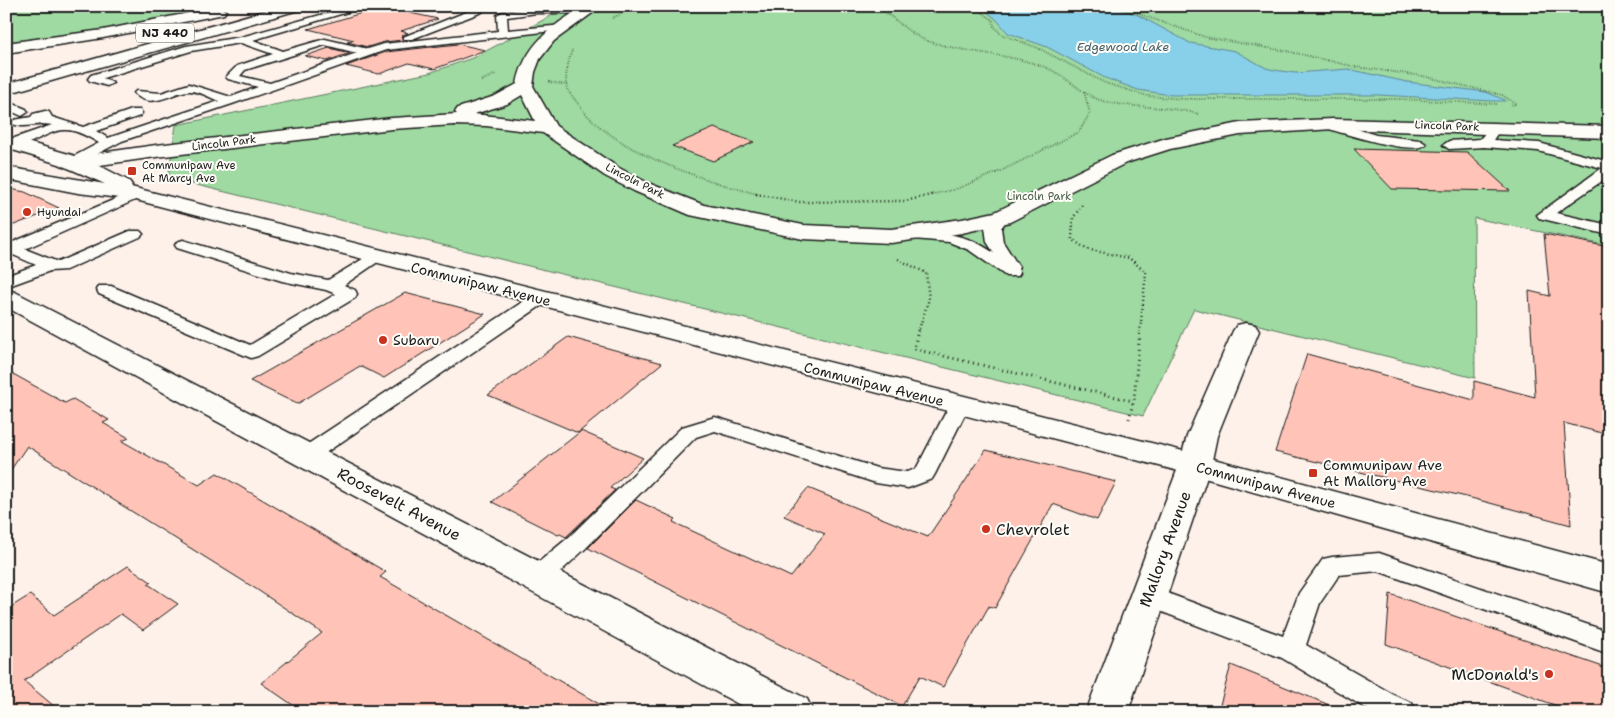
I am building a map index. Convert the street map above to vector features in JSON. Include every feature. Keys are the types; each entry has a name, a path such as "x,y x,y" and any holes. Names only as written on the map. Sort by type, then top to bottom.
{"main road":[{"name":"NJ 440","path":"6,77 268,6"},
{"path":"62,58 80,57 129,68 297,6"},
{"path":"526,86 526,78 534,56 550,35 592,8"},
{"path":"6,48 103,34 229,9"},
{"path":"6,61 35,60"},
{"name":"NJ 440","path":"6,89 129,68"},
{"name":"Lincoln Park","path":"436,119 501,100 526,86 549,129"},
{"name":"Lincoln Park","path":"72,163 436,119 496,119 549,129 612,172 641,187 698,210 803,232 891,236 962,226 1002,216 1119,159 1166,144 1240,129 1327,124 1489,135 1609,132"},
{"name":"Communipaw Avenue","path":"8,143 107,176 137,194"},
{"name":"Communipaw Avenue","path":"6,173 78,187 137,194 539,299 1195,465 1609,579"},
{"name":"Roosevelt Avenue","path":"6,297 792,712"},
{"name":"Mallory Avenue","path":"1107,712 1195,465 1202,436 1246,331"}],"lane":[{"path":"106,79 129,68 190,48 242,40 364,6"},
{"path":"72,163 117,138 231,101 487,11 592,8"},
{"path":"487,11 503,33"},
{"path":"384,47 561,28"},
{"path":"279,30 367,52"},
{"path":"242,40 282,54"},
{"path":"270,87 232,77 242,68 325,42"},
{"path":"129,68 153,69"},
{"path":"140,93 153,97 188,83 231,101"},
{"path":"155,88 172,88"},
{"path":"22,112 83,131 108,143"},
{"path":"83,131 136,113"},
{"path":"1327,124 1375,138 1420,144"},
{"path":"8,143 65,125"},
{"path":"1449,144 1489,135 1539,147 1609,168"},
{"path":"1609,168 1544,215 1609,230"},
{"path":"9,250 137,194"},
{"path":"909,233 952,238 975,247 1012,270 995,242 994,227 1002,216"},
{"path":"9,250 54,267 60,267 135,234"},
{"path":"105,290 250,352 349,294 331,286 288,277 183,246"},
{"path":"331,286 378,257"},
{"path":"6,282 51,265"},
{"path":"307,455 539,299"},
{"path":"537,578 577,543 689,432 715,424 876,475 908,480 924,474 959,406"},
{"path":"1291,650 1308,600 1332,566 1379,562 1609,643"},
{"path":"1148,596 1291,650 1384,704 1402,712"}],"path":[{"path":"612,19 639,6"},
{"path":"874,6 893,16 919,38 945,46 1028,61 1058,72 1084,92 1099,100 1132,108 1186,110 1240,129"},
{"path":"973,6 993,20 994,26 1001,34 1038,48 1105,83 1148,96 1183,99 1400,99 1516,104 1502,95 1423,76 1356,67 1291,52 1205,37 1116,6"},
{"path":"577,44 572,50 567,88 583,112 618,140 689,174 767,196 800,202 906,201 956,189 1001,171 1079,132 1090,113 1084,92"},
{"path":"1084,203 1072,218 1072,239 1086,249 1129,258 1146,272 1133,402 1129,419"},
{"path":"895,258 926,274 929,300 925,316 914,339 914,349 1133,402"}],"green space":[{"path":"6,6 234,6 80,35 6,43"},
{"name":"Lincoln Park","path":"569,6 1609,6 1609,246 1474,218 1475,378 1194,309 1143,416 168,178 176,125 429,73 475,57"}],"water":[{"name":"Edgewood Lake","path":"980,6 1108,6 1136,14 1190,43 1235,51 1266,68 1274,70 1296,73 1348,69 1407,82 1486,92 1505,101 1378,95 1171,95 1138,90 1105,78 1047,47 1008,33 996,19"}],"building":[{"path":"382,7 438,19 401,31 408,33 401,36 403,40 384,42 368,47 347,42 354,40 308,29"},
{"path":"458,44 485,50 434,69 409,63 379,74 346,66 386,52"},
{"path":"329,48 350,53 327,61 305,56"},
{"path":"714,128 754,142 713,161 672,146"},
{"path":"1354,149 1467,152 1510,191 1392,189"},
{"name":"Hyundai","path":"6,188 25,192 59,208 6,228"},
{"path":"1544,234 1609,247 1609,435 1564,423 1571,525 1475,499 1275,452 1307,354 1474,400 1474,381 1535,397 1529,291 1550,296"},
{"name":"Subaru","path":"405,293 485,314 384,378 360,366 297,404 250,381"},
{"path":"568,337 662,363 578,433 488,395"},
{"path":"6,370 65,403 73,399 109,420 103,423 129,438 122,441 199,485 217,473 386,572 380,577 613,712 303,712 261,683 322,633 256,589 27,446 6,477"},
{"path":"581,431 643,458 610,488 615,490 566,537 558,535 492,502"},
{"path":"986,450 1116,482 1097,520 1053,504 995,608 989,606 943,687 920,676 902,706 588,548 636,500 676,519 673,522 791,577 825,534 784,516 808,488 928,537"},
{"path":"128,566 151,582 148,584 178,604 143,630 121,614 24,681 61,712 6,712 6,610 30,595 54,615"},
{"path":"1390,594 1609,669 1609,712 1574,712 1386,644"},
{"path":"1231,665 1344,711 1344,712 1218,712"}],"place":[{"name":"Communipaw Ave At Marcy Ave","path":"132,171"},
{"name":"Hyundai","path":"27,212"},
{"name":"Subaru","path":"383,340"},
{"name":"Communipaw Ave At Mallory Ave","path":"1313,473"},
{"name":"Chevrolet","path":"986,529"},
{"name":"McDonald's","path":"1549,674"}]}
